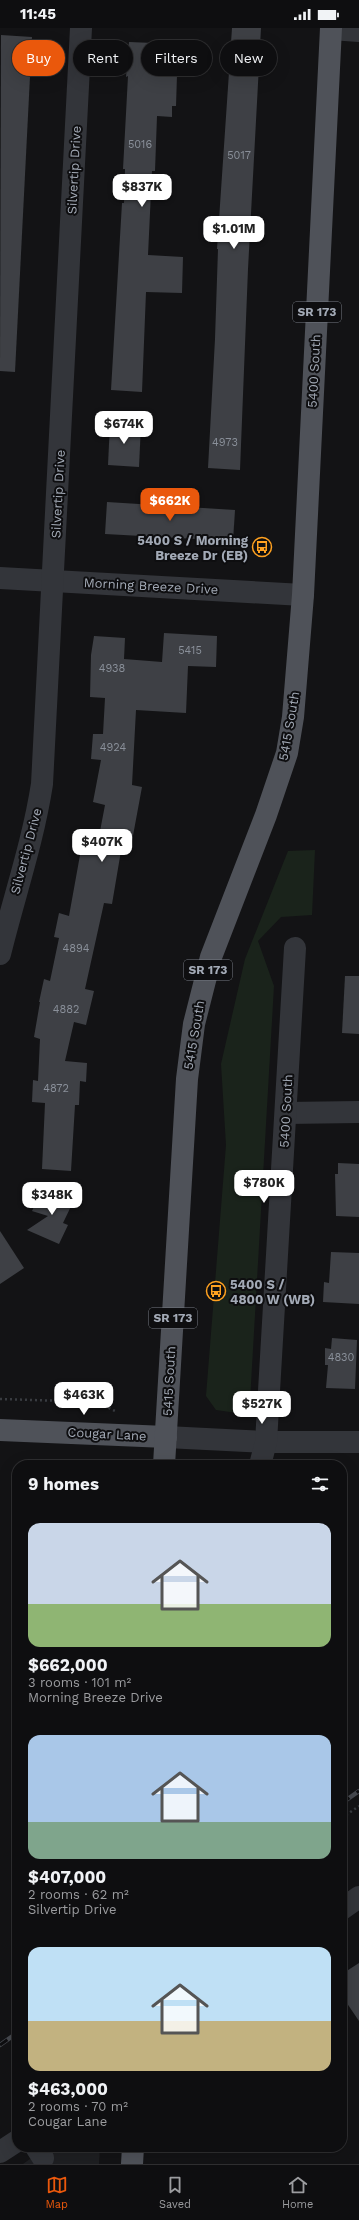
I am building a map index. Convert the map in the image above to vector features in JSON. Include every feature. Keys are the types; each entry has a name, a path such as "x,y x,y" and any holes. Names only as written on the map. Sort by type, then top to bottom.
{"main road":[{"name":"5400 South","path":"303,595 331,29"},
{"name":"5415 South","path":"164,1460 187,1079 194,1024 211,957 266,815 287,753 297,682 303,595"},
{"name":"Cougar Lane","path":"0,1430 166,1437"},
{"path":"132,2164 133,2152"}],"street":[{"name":"Silvertip Drive","path":"0,954 10,910 36,825 42,784 81,28"},
{"path":"331,29 359,30"},
{"name":"Morning Breeze Drive","path":"0,578 303,595"},
{"name":"5400 South","path":"261,1460 266,1442 295,948"},
{"path":"286,1113 359,1112"},
{"path":"166,1437 266,1442 359,1442"},
{"path":"347,1905 359,1897"},
{"path":"0,2152 12,2144"}],"path":[{"path":"0,1399 97,1402"},
{"path":"347,1814 359,1806"}],"shaded area":[{"path":"315,850 312,915 281,917 258,941 274,986 250,1401 237,1413 216,1410 206,1396 226,1145 221,1064 245,959 288,851"},
{"path":"40,2152 100,2152 99,2164 23,2164"}],"building":[{"path":"232,28 261,28 260,40 231,40"},
{"path":"1,35 32,37 32,40 12,40 12,76 30,76 15,372 0,371"},
{"path":"133,42 141,42 141,76 177,76 176,106 172,106 172,117 157,116 155,171 152,171 148,255 183,257 182,293 146,292 142,392 111,390 122,203 124,203 125,169 123,169 128,76 133,76"},
{"path":"229,76 258,76 248,269 240,470 208,468 215,339 217,249"},
{"path":"110,423 141,425 139,467 108,465"},
{"path":"107,502 235,510 233,541 105,534"},
{"path":"164,633 217,636 216,667 188,666 186,713 136,710 132,785 142,787 132,841 123,839 112,904 104,903 85,989 94,991 86,1025 74,1022 65,1061 87,1063 86,1082 80,1081 79,1105 75,1105 71,1171 42,1169 45,1103 32,1102 33,1080 38,1081 40,1039 34,1037 39,1002 44,979 50,981 59,938 54,937 59,913 69,916 82,844 97,847 105,805 93,802 101,760 91,759 93,734 103,734 105,698 90,697 91,655 94,636 125,638 124,659 162,662"},
{"path":"345,976 359,976 359,1034 342,1033"},
{"path":"338,1163 359,1164 359,1217 336,1216 335,1174 338,1174"},
{"path":"43,1188 71,1201 75,1198 63,1223 68,1225 59,1244 27,1230 48,1216 32,1211"},
{"path":"0,1231 24,1268 0,1284"},
{"path":"331,1252 359,1253 359,1304 323,1302 324,1282 329,1283"},
{"path":"332,1338 357,1340 355,1389 326,1388 328,1365 325,1365 325,1348 331,1349"},
{"path":"359,1963 359,2021 347,2003 347,1971"}],"railway":[{"path":"347,1799 359,1791"},
{"path":"0,2045 12,2037"}],"place":[{"name":"5400 S / Morning Breeze Dr (EB)","path":"262,547"},
{"name":"5400 S / 4800 W (WB)","path":"216,1291"}]}
